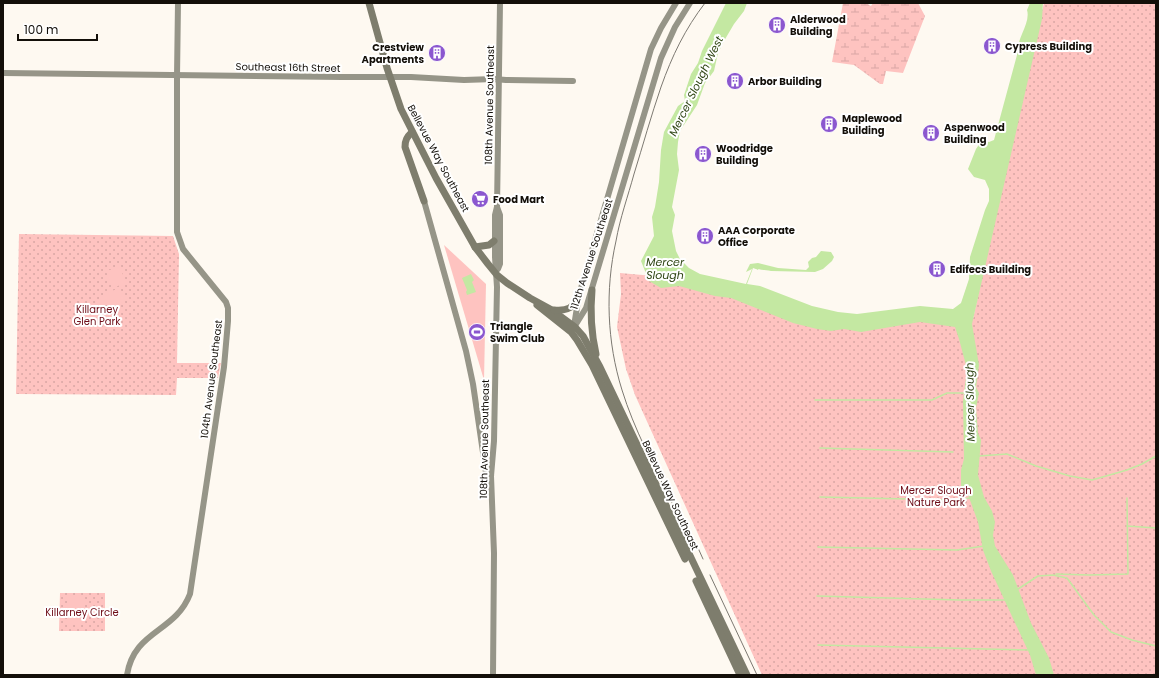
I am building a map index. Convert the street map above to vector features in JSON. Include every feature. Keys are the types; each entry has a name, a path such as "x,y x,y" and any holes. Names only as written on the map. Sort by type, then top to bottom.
{"main road":[{"name":"Bellevue Way Southeast","path":"369,3 390,77 401,109 436,178 476,247 497,275 530,298 552,310 573,329 577,340 592,365 740,675"},
{"path":"412,132 405,143 424,201"},
{"path":"476,247 489,246 494,241"},
{"path":"592,290 590,325 600,367"},
{"name":"Bellevue Way Southeast","path":"530,298 545,312 583,336 600,367 746,675"},
{"path":"552,310 559,311 570,308 575,305 577,300"}],"street":[{"name":"104th Avenue Southeast","path":"127,675 137,648 177,616 182,610 190,594 224,367 228,321 228,308 226,302 188,256 180,242 177,232 178,3"},
{"name":"108th Avenue Southeast","path":"493,675 494,553 491,476 494,440 497,275 494,241 495,215 497,207 500,3"},
{"name":"112th Avenue Southeast","path":"573,329 577,300 651,49 661,28 676,3"},
{"name":"112th Avenue Southeast","path":"573,329 584,313 592,290 661,58 675,27 690,3"},
{"name":"Southeast 16th Street","path":"3,74 411,76 464,80 499,79 573,81"},
{"path":"424,201 466,351 473,384 486,473 491,476"},
{"name":"108th Avenue Southeast","path":"497,207 500,215 500,264 497,275"}],"green space":[{"path":"843,3 866,3 871,6 873,3 918,3 925,16 903,73 886,71 883,84 880,84 854,65 832,62"},
{"name":"Mercer Slough Nature Park","path":"1044,3 1156,3 1156,675 762,675 635,395 626,369 617,327 621,294 620,273 687,279 849,323 973,319 1014,130"},
{"name":"Killarney Glen Park","path":"19,234 173,236 179,254 177,363 221,363 218,378 177,378 176,395 16,394"},
{"name":"Triangle Swim Club","path":"444,245 486,284 484,380"},
{"path":"120,267 126,283 112,288 106,271"},
{"path":"114,290 120,290 123,292 127,300 109,305 99,302 99,299"},
{"name":"Killarney Circle","path":"60,593 105,593 105,631 59,631"},
{"path":"68,597 83,597 83,625 68,625"}],"water":[{"name":"Mercer Slough","path":"726,3 747,3 744,11 734,24 718,53 714,71 705,83 697,105 680,131 677,154 679,170 672,207 675,215 672,231 676,251 680,259 689,268 700,274 746,284 752,269 746,272 750,264 758,263 778,268 806,270 809,267 808,262 812,258 816,257 821,251 831,252 834,257 832,261 823,269 815,272 771,271 753,268 747,284 760,286 812,306 838,312 857,314 920,306 953,309 961,303 969,279 970,257 989,201 989,189 985,180 974,177 968,169 976,149 982,140 989,142 994,140 1017,55 1017,49 1027,20 1027,10 1030,3 1043,3 1042,19 972,324 979,365 976,387 979,393 976,408 978,433 981,440 978,475 984,497 992,511 995,522 993,535 995,546 1013,575 1031,623 1049,658 1054,675 1036,675 1030,655 991,571 983,550 978,522 967,492 961,487 961,470 964,459 963,401 967,369 955,327 920,322 861,332 844,329 831,331 817,329 793,323 731,298 715,296 679,286 661,288 649,281 641,261 654,236 652,217 659,182 664,132 678,106 685,101 684,95 691,74 698,63 702,51"},
{"path":"471,274 474,280 472,282 476,292 467,295 467,290 462,278"}],"waterway":[{"path":"815,400 932,400 947,393 964,393"},
{"path":"820,448 953,452"},
{"path":"979,456 1007,454 1036,466 1070,476 1092,480 1127,470 1156,456"},
{"path":"820,497 954,500 970,498"},
{"path":"1056,574 1128,574 1127,498"},
{"path":"1127,526 1156,528"},
{"path":"818,547 957,550 984,546"},
{"path":"1018,589 1038,576 1053,575 1067,578 1094,615 1111,632 1132,640 1156,646"},
{"path":"817,596 1007,600"},
{"path":"818,645 1030,650"}],"tram line":[{"path":"672,503 632,419 617,372 613,353 609,316 610,278 612,260 622,215 661,87 680,43 691,23 705,3"},
{"path":"694,539 703,559"},
{"path":"710,575 757,675"}],"place":[{"name":"Alderwood Building","path":"777,25"},
{"name":"Cypress Building","path":"992,46"},
{"name":"Crestview Apartments","path":"437,53"},
{"name":"Arbor Building","path":"735,81"},
{"name":"Maplewood Building","path":"829,124"},
{"name":"Aspenwood Building","path":"931,133"},
{"name":"Woodridge Building","path":"703,154"},
{"name":"Food Mart","path":"480,199"},
{"name":"AAA Corporate Office","path":"705,236"},
{"name":"Edifecs Building","path":"937,269"},
{"name":"Triangle Swim Club","path":"477,332"}],"water label":[{"name":"Mercer Slough West","path":"696,86"}]}
